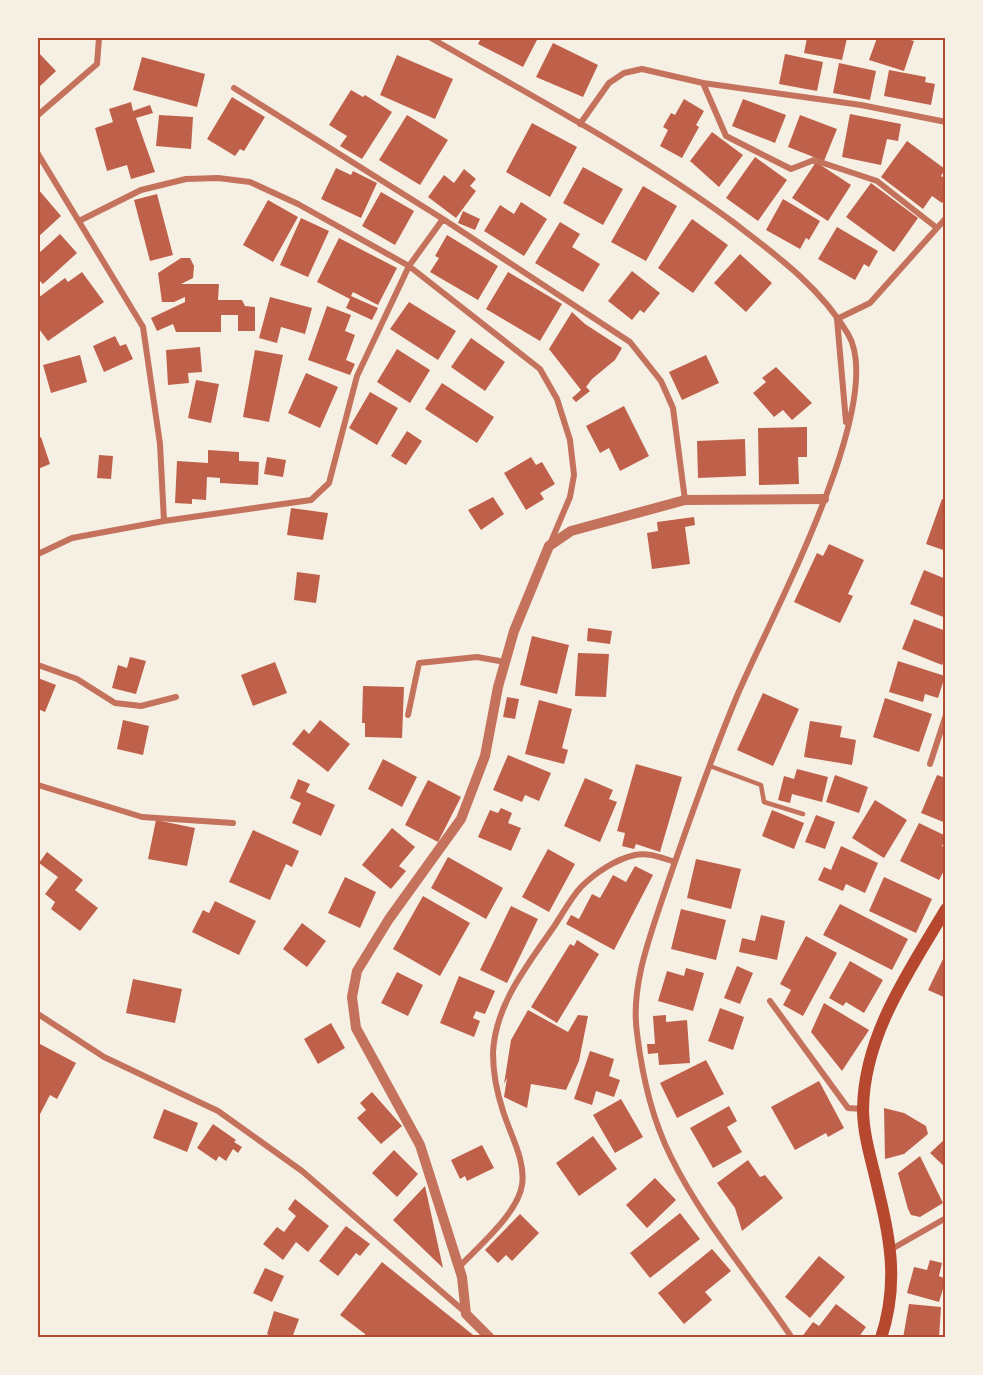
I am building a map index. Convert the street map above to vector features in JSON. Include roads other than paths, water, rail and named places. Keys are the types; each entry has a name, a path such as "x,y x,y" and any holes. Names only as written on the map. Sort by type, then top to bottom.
{"main road":[{"path":"880,1338 890,1311 893,1275 888,1229 867,1145 863,1109 868,1071 879,1028 945,909"}],"street":[{"path":"38,115 97,64 99,38"},
{"path":"431,38 686,188 773,252 828,304 849,336 856,356 856,387 847,428 824,499 737,697 710,766 648,942 637,995 636,1030 650,1104 671,1157 740,1266 792,1338"},
{"path":"580,124 609,83 624,73 642,69 703,83 861,105 945,122"},
{"path":"703,83 726,136 791,169 814,160 877,181 937,228"},
{"path":"234,88 442,219 630,342 661,381 673,408 685,500"},
{"path":"38,154 143,327 160,444 164,521"},
{"path":"78,221 141,190 186,179 218,178 250,182 298,204 409,266 540,369 557,399 570,440 574,475 570,497 514,631 485,756 461,819 389,919 357,971 353,986 352,1014 356,1028 420,1145 459,1268 466,1314"},
{"path":"837,319 870,303 945,218"},
{"path":"38,554 72,538 164,521 311,500 329,483 357,376 409,266 442,219"},
{"path":"837,319 847,428"},
{"path":"549,546 571,531 685,500 824,499"},
{"path":"408,715 419,663 477,657 505,662"},
{"path":"38,664 77,679 115,703 141,706 176,698"},
{"path":"930,764 945,715"},
{"path":"38,785 142,817 233,823"},
{"path":"459,1268 504,1218 518,1198 522,1186 518,1156 502,1110 494,1076 495,1034 503,1008 521,976 580,888 594,876 615,863 636,855 654,855 675,862"},
{"path":"770,1001 848,1108 863,1109"},
{"path":"38,1014 104,1057 228,1118 302,1171 466,1314 490,1338"},
{"path":"890,1250 945,1218"}],"lane":[{"path":"710,766 760,785 764,802 803,814"}]}
